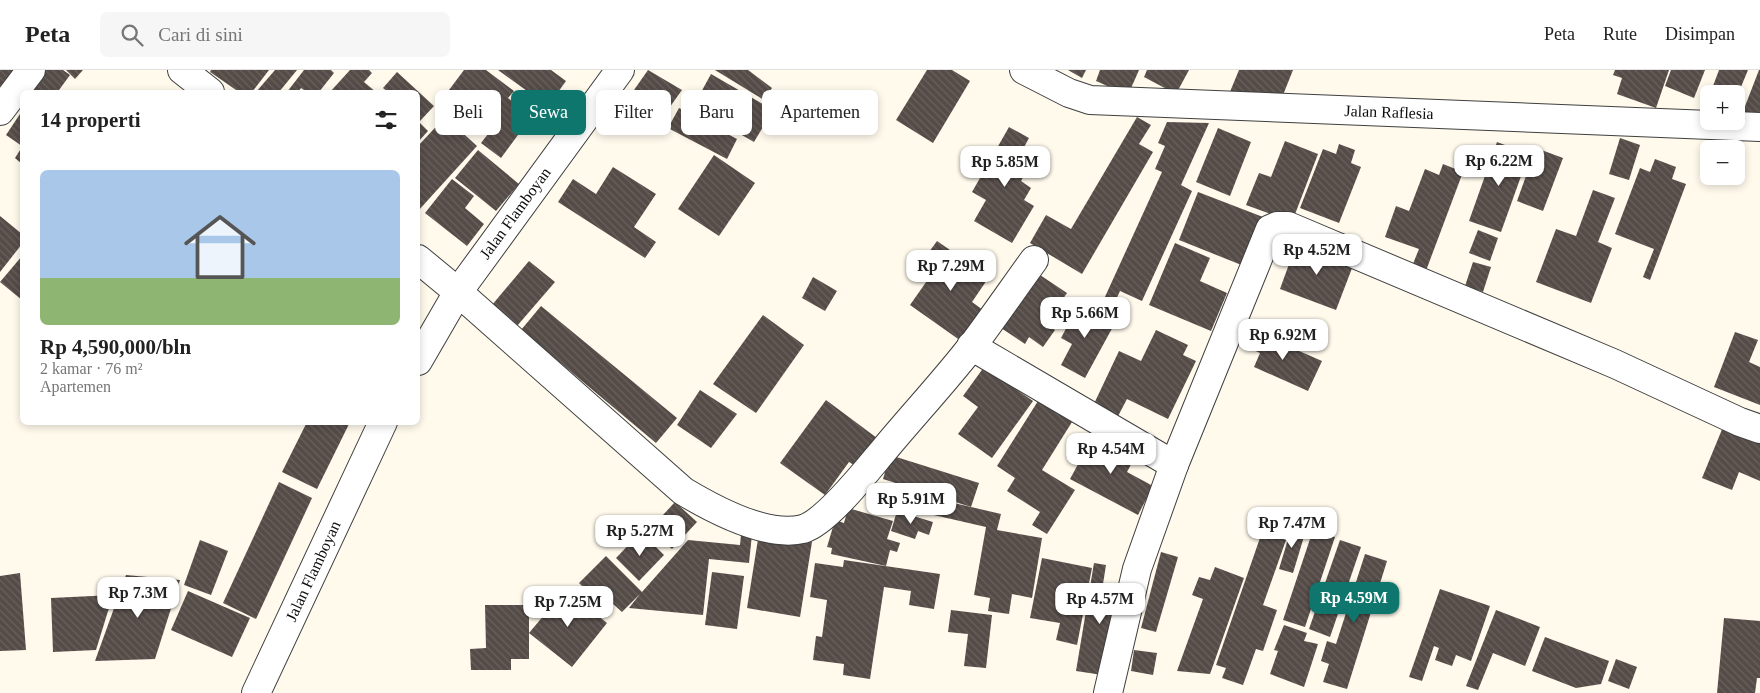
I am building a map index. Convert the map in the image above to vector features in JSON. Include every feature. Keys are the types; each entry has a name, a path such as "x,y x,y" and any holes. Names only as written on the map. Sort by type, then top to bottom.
{"street":[{"path":"0,111 30,70"},
{"path":"182,70 207,90"},
{"name":"Jalan Flamboyan","path":"420,358 458,292 620,70"},
{"name":"Jalan Raflesia","path":"1024,70 1069,93 1090,100 1760,127"},
{"path":"1108,693 1137,568 1174,465 1270,229 1277,226 1288,226 1615,364 1740,422 1760,429"},
{"path":"420,261 683,491 709,507 742,521 786,531 805,528 822,517 857,482 971,346 1034,260"},
{"path":"971,346 1174,465"},
{"name":"Jalan Flamboyan","path":"256,693 382,425"}],"building":[{"path":"0,70 20,70 0,97"},
{"path":"46,70 63,70 70,75 59,90 31,90"},
{"path":"66,70 83,70 75,79"},
{"path":"211,70 269,70 254,90 236,90 210,72"},
{"path":"275,70 297,70 281,90 258,90"},
{"path":"304,70 331,70 334,73 321,90 304,90 301,88 300,90 289,90"},
{"path":"350,70 369,70 372,73 364,82 374,90 332,90"},
{"path":"464,70 486,70 513,90 508,98 511,100 511,135 518,135 501,158 481,143 487,135 501,135 501,90 449,90"},
{"path":"498,70 551,70 566,81 560,90 526,90"},
{"path":"648,70 682,90 671,105 671,90 634,90"},
{"path":"715,70 748,70 772,88 771,90 762,90 762,99 752,93 752,90 748,90"},
{"path":"927,70 952,70 970,81 933,143 896,120"},
{"path":"1068,70 1086,70 1082,78"},
{"path":"1100,70 1139,70 1128,95 1096,81"},
{"path":"1147,70 1189,70 1176,94 1144,77"},
{"path":"1239,70 1293,70 1281,100 1227,99"},
{"path":"1615,70 1669,70 1656,108 1617,94 1622,78 1613,75"},
{"path":"1671,70 1705,70 1694,98 1665,86"},
{"path":"1719,70 1748,70 1742,85 1713,85"},
{"path":"1760,70 1760,122 1745,115 1745,106"},
{"path":"397,72 417,90 386,90 383,88"},
{"path":"711,74 739,90 702,90"},
{"path":"420,93 434,106 420,121"},
{"path":"752,98 762,104 762,129 754,142 742,135 752,135"},
{"path":"679,108 681,109 681,135 671,130 671,123"},
{"path":"20,114 20,145 6,135"},
{"path":"1137,117 1151,125 1139,144 1153,152 1082,274 1030,243 1046,215 1071,229"},
{"path":"1167,122 1209,123 1181,185 1192,191 1142,301 1120,291 1114,304 1104,299 1162,172 1155,169 1165,146 1158,143"},
{"path":"420,123 428,131 420,140"},
{"path":"1009,127 1029,138 1022,151 1034,157 1021,181 1031,188 1024,200 1034,206 1012,243 974,221 986,200 972,192"},
{"path":"435,128 435,135 465,135 477,146 420,209 420,144"},
{"path":"1218,128 1251,142 1230,196 1196,182"},
{"path":"681,135 730,135 737,139 727,159"},
{"path":"1620,138 1640,145 1629,180 1609,174"},
{"path":"1285,141 1318,154 1292,222 1246,205 1259,173 1271,177"},
{"path":"1497,142 1529,154 1501,232 1469,221"},
{"path":"1339,144 1355,150 1351,163 1361,167 1339,223 1300,208 1323,149 1336,154"},
{"path":"1536,148 1563,158 1543,211 1517,201"},
{"path":"20,150 20,162 15,158"},
{"path":"478,150 519,184 496,211 455,178"},
{"path":"714,155 755,183 719,236 678,209"},
{"path":"1655,159 1676,167 1672,179 1686,184 1650,280 1643,277 1654,249 1615,234 1640,168 1650,172"},
{"path":"1443,164 1463,172 1424,276 1410,271 1419,249 1385,237 1396,206 1409,211 1425,169 1439,175"},
{"path":"613,167 656,194 634,227 656,242 645,258 558,202 573,179 596,194"},
{"path":"452,179 474,196 465,208 484,224 467,246 425,213"},
{"path":"1593,190 1615,198 1598,242 1612,248 1591,303 1536,282 1556,229 1576,236"},
{"path":"1198,192 1263,217 1244,266 1179,240"},
{"path":"0,216 20,232 20,247 0,272"},
{"path":"1478,230 1498,238 1490,261 1469,253"},
{"path":"937,241 989,277 972,302 983,310 961,341 910,305 936,268 924,259"},
{"path":"1297,242 1354,263 1336,310 1280,289"},
{"path":"1175,243 1210,258 1200,281 1227,293 1211,331 1149,305"},
{"path":"20,258 20,298 0,282"},
{"path":"529,261 555,282 517,326 492,305"},
{"path":"1473,262 1491,267 1483,292 1465,286"},
{"path":"1037,273 1067,293 1046,324 1055,330 1043,347 1029,337 1025,344 1001,328"},
{"path":"813,277 837,291 825,311 802,298"},
{"path":"1079,304 1115,323 1085,378 1061,365 1072,344 1061,338"},
{"path":"541,306 677,418 656,443 521,330"},
{"path":"763,315 804,345 756,413 713,384"},
{"path":"1249,329 1322,361 1308,391 1254,367 1260,353 1242,345"},
{"path":"1156,330 1188,345 1183,355 1196,361 1168,419 1127,399 1116,420 1092,408 1119,351 1141,361"},
{"path":"1735,332 1758,340 1749,362 1760,367 1760,405 1714,387"},
{"path":"984,367 1033,401 992,458 958,434 978,407 963,396"},
{"path":"700,390 737,414 711,448 677,425"},
{"path":"826,400 881,441 860,469 849,462 825,495 780,463"},
{"path":"1038,401 1072,422 1042,470 1075,490 1047,534 1032,525 1040,512 1007,491 1015,478 997,466"},
{"path":"306,425 349,425 317,489 282,472"},
{"path":"1723,427 1760,443 1760,481 1739,472 1732,490 1702,478"},
{"path":"1095,433 1136,455 1127,472 1153,486 1138,515 1070,479"},
{"path":"890,455 979,483 971,507 883,479"},
{"path":"279,482 312,498 256,619 223,603"},
{"path":"877,485 1001,514 997,530 1042,538 1032,598 1012,594 1009,614 988,611 990,598 974,595 986,527 873,501"},
{"path":"675,502 697,522 672,549 650,529"},
{"path":"848,508 893,521 887,539 900,543 897,552 890,550 886,566 831,554 832,548 827,547 835,520 844,523"},
{"path":"897,511 933,522 929,535 918,531 915,539 891,531"},
{"path":"742,524 753,525 749,563 709,559 703,615 629,608 640,594 622,612 612,603 605,609 579,583 606,556 642,592 688,540 740,545"},
{"path":"1292,526 1306,530 1293,573 1279,569"},
{"path":"1313,530 1335,537 1305,627 1283,620"},
{"path":"641,532 664,555 639,581 616,558"},
{"path":"1262,532 1286,540 1263,605 1277,610 1263,651 1256,649 1243,685 1222,678 1226,668 1216,665"},
{"path":"759,533 812,542 800,617 747,608"},
{"path":"200,540 228,551 211,595 184,585"},
{"path":"1340,540 1361,547 1330,637 1309,629"},
{"path":"1161,552 1178,557 1156,632 1141,628"},
{"path":"1365,554 1387,561 1347,689 1323,682 1329,664 1321,661 1327,641 1336,644"},
{"path":"1042,558 1092,568 1077,645 1056,640 1060,623 1030,618"},
{"path":"844,560 940,574 934,609 909,605 911,591 884,587 870,679 843,675 844,664 813,660 816,636 822,637 827,600 810,597 815,563 843,567"},
{"path":"1094,563 1106,565 1103,584 1124,587 1109,676 1076,671"},
{"path":"1215,567 1244,578 1210,674 1177,671 1203,599 1192,595 1199,577 1210,580"},
{"path":"712,572 744,576 737,629 705,625"},
{"path":"20,573 26,650 0,651 0,576"},
{"path":"126,575 180,580 155,659 95,661"},
{"path":"566,589 607,623 572,667 529,633"},
{"path":"1440,589 1490,606 1471,661 1456,655 1452,666 1435,660 1439,648 1434,646 1422,681 1409,677"},
{"path":"188,591 250,618 232,657 171,630"},
{"path":"113,595 96,650 53,652 51,598"},
{"path":"485,605 529,605 529,659 511,659 511,670 471,670 470,649 486,648"},
{"path":"951,610 992,615 986,668 964,666 968,634 948,632"},
{"path":"1496,610 1540,627 1525,666 1493,653 1478,690 1466,686"},
{"path":"1724,618 1760,621 1760,678 1757,678 1755,693 1717,693"},
{"path":"1284,625 1307,633 1304,641 1318,644 1304,687 1270,674 1278,651 1274,650"},
{"path":"1545,637 1609,661 1601,684 1576,688 1532,671"},
{"path":"1134,650 1157,653 1153,675 1131,671"},
{"path":"1616,659 1637,667 1629,689 1608,681"}]}
